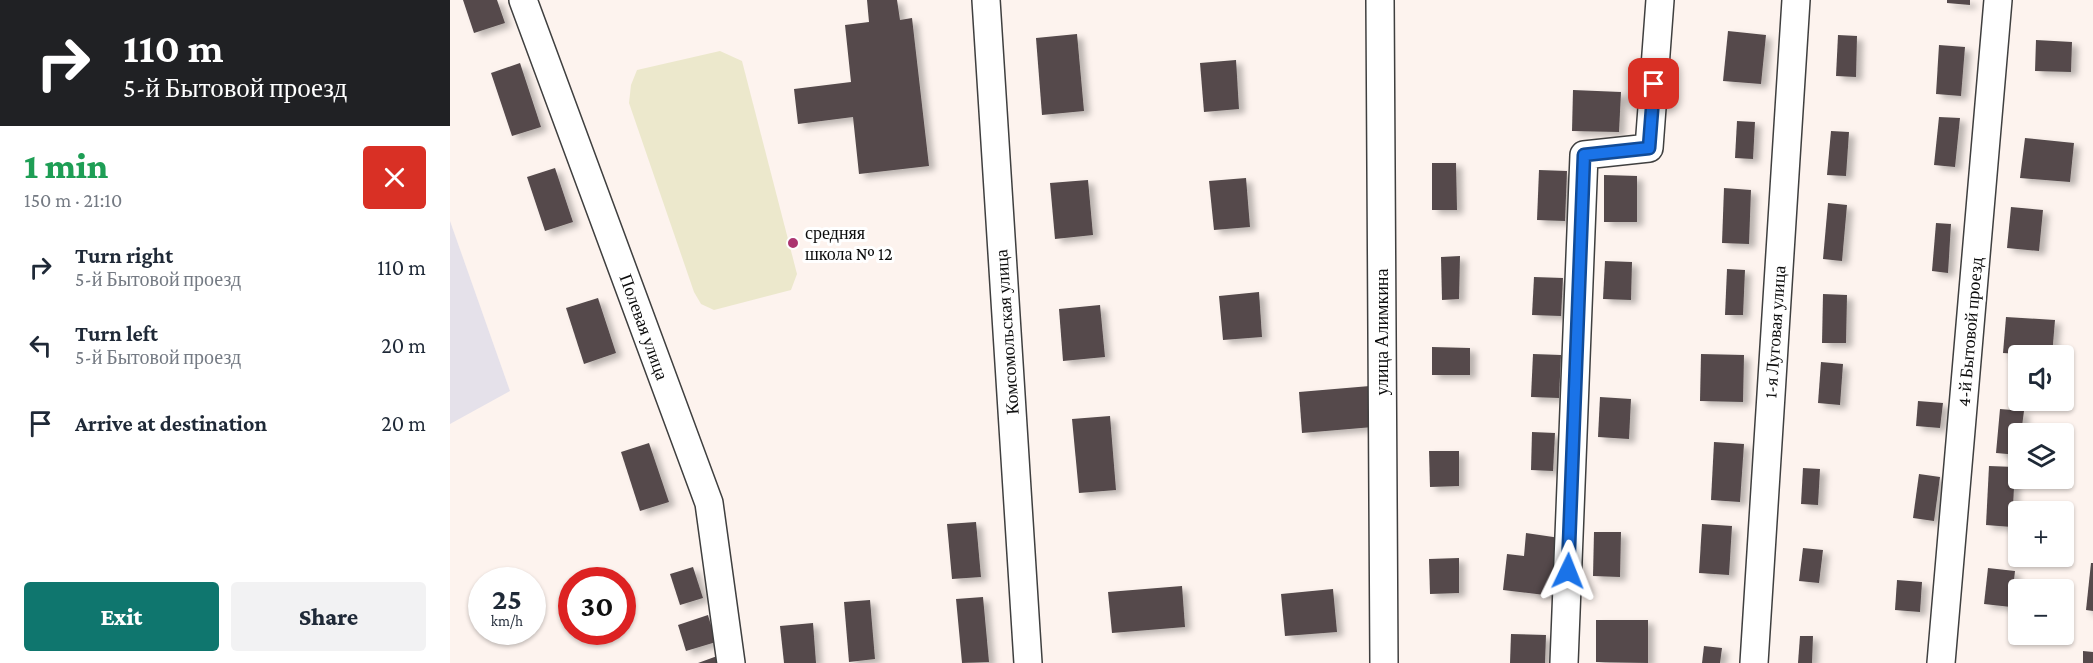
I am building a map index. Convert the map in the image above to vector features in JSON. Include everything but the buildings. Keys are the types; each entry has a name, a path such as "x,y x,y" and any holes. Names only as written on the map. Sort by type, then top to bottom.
{"street":[{"name":"Полевая улица","path":"523,0 709,503 731,663"},
{"name":"Комсомольская улица","path":"986,0 1028,663"},
{"name":"улица Алимкина","path":"1380,0 1384,663"},
{"path":"1564,663 1584,155 1649,148 1660,0"},
{"name":"1-я Луговая улица","path":"1754,663 1797,0"},
{"name":"4-й Бытовой проезд","path":"1941,663 1998,0"}],"shaded area":[{"path":"720,51 742,61 797,274 791,290 714,310 701,304 694,292 629,103 631,85 637,70"},
{"path":"450,221 510,391 450,424"}],"place":[{"name":"средняя школа № 12","path":"793,243"}],"route":[{"path":"1568,571 1584,155 1649,148 1654,84"}]}
